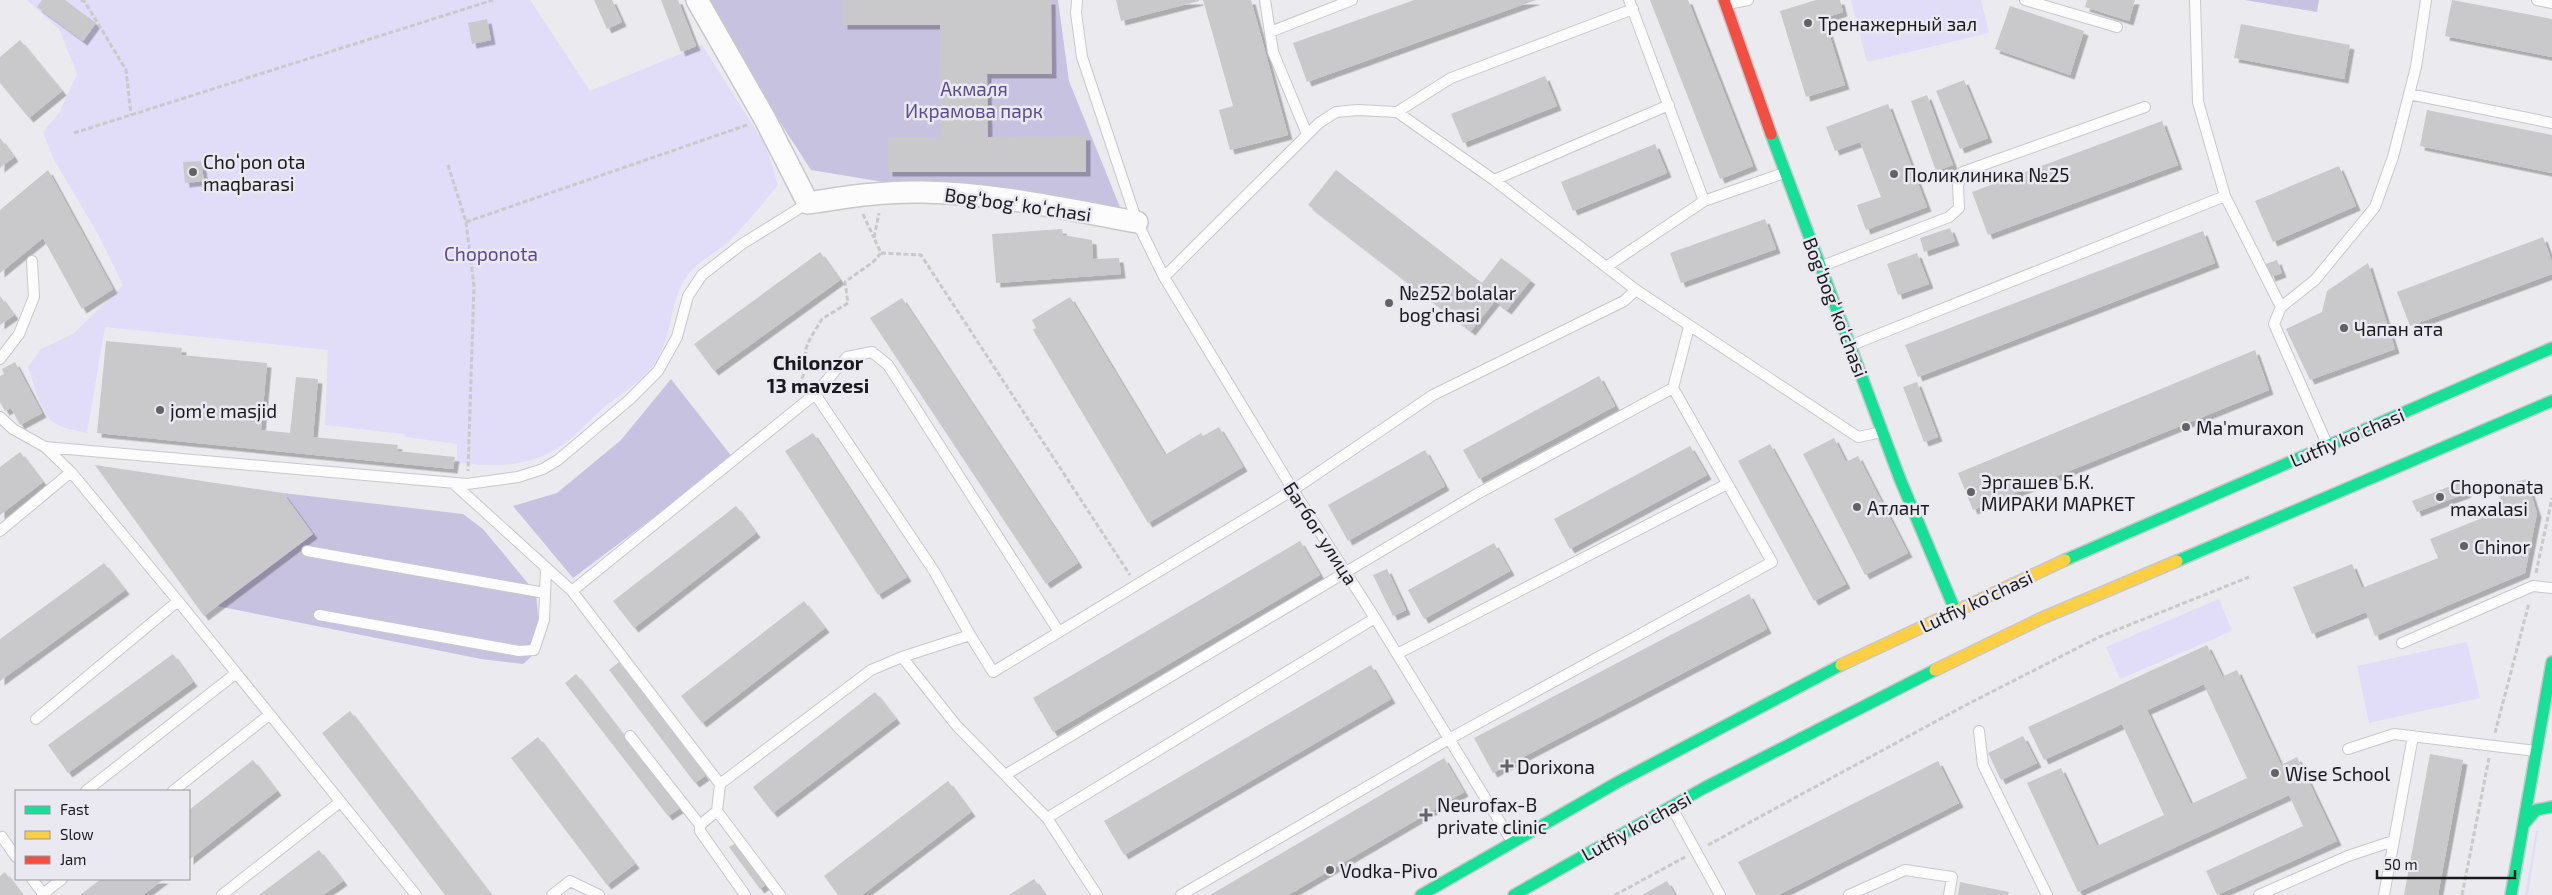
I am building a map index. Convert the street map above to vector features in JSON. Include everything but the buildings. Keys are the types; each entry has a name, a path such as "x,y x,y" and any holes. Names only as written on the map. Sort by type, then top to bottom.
{"main road":[{"name":"Bogʻbogʻ koʻchasi","path":"1725,2 1785,172 1883,432 1955,610"},
{"name":"Lutfiy ko'chasi","path":"1421,895 1511,841 1779,697 1955,610 2024,584 2327,445 2552,348"},
{"name":"Lutfiy ko'chasi","path":"1514,895 1671,805 2039,615 2552,401"},
{"path":"2511,895 2552,662"},
{"path":"2525,823 2530,814 2537,809 2552,807"}],"street":[{"path":"696,0 765,119 808,203"},
{"name":"Bogʻbogʻ koʻchasi","path":"808,203 854,196 922,192 994,197 1137,222"}],"lane":[{"name":"Багбог улица","path":"1077,0 1076,14 1082,57 1137,222 1164,277 1293,490 1375,618 1511,841"},
{"path":"1265,0 1273,52 1307,134"},
{"path":"1270,32 1352,0"},
{"path":"1725,2 1748,0"},
{"path":"2025,0 2117,28"},
{"path":"2195,0 2198,102 2225,196 2281,307"},
{"path":"2327,445 2274,324 2281,307 2315,280 2374,207 2393,157 2416,67 2426,0"},
{"path":"2537,0 2552,3"},
{"path":"1397,112 1451,78 1631,5 1704,201"},
{"path":"2409,94 2552,123"},
{"path":"1494,180 1669,105"},
{"path":"1821,267 1949,217 1959,208 1958,185 1963,172 2146,107"},
{"path":"1164,277 1319,123 1336,112 1358,110 1397,112 1494,180 1636,290 1689,327 1858,437 1883,432"},
{"path":"1606,267 1704,201 1785,172"},
{"path":"1851,346 2225,196"},
{"path":"45,447 467,484 518,478 543,469 558,460 629,400 658,371 677,337 688,296 702,275 742,244 808,203"},
{"path":"0,359 19,334 34,297 32,261"},
{"path":"815,394 934,571 993,672 1293,490 1434,395 1624,301 1636,290"},
{"path":"1181,895 1449,739 1772,562 1673,388 1689,327"},
{"path":"572,592 815,394 847,357 872,352 888,365 1059,632"},
{"path":"1005,775 1477,494 1673,388"},
{"path":"0,416 13,429 45,447 71,472 416,895"},
{"path":"0,531 71,472"},
{"path":"454,483 572,592 720,784 717,811 780,895"},
{"path":"1397,654 1727,484"},
{"path":"307,551 545,593"},
{"path":"319,615 519,651 534,650 544,620 546,568"},
{"path":"2402,643 2533,586 2552,588"},
{"path":"36,719 178,601"},
{"path":"1047,818 1375,618"},
{"path":"720,784 870,670 902,657 970,635"},
{"path":"902,657 956,725 1047,818 1097,895"},
{"path":"87,790 235,674"},
{"path":"174,790 270,714"},
{"path":"1979,731 1984,765 2047,895"},
{"path":"2348,749 2394,734 2492,744 2537,751"},
{"path":"630,736 700,825 700,831 745,895"},
{"path":"2384,895 2413,736"},
{"path":"222,895 340,802"},
{"path":"1671,805 1720,895"},
{"path":"700,825 717,811"},
{"path":"1,836 15,856"},
{"path":"2260,895 2348,856 2394,841"},
{"path":"1849,895 1905,870 1952,877 1948,895"},
{"path":"33,880 44,894 61,880"},
{"path":"552,895 570,882 599,895"}],"path":[{"path":"81,0 85,2 126,70 130,115"},
{"path":"74,133 493,0"},
{"path":"466,222 765,119"},
{"path":"448,165 466,222 474,286 467,484"},
{"path":"874,238 875,226 886,193"},
{"path":"854,196 881,253"},
{"path":"783,420 805,372 806,348 810,337 822,320 848,303 845,282 873,262 881,253"},
{"path":"881,253 921,255 1137,585"},
{"path":"2462,895 2492,744 2533,586 2552,498"},
{"path":"1615,895 1697,850 1730,835 1966,705 2099,637 2249,577"}],"green space":[{"name":"Choponota","path":"27,0 530,0 590,91 702,45 766,146 778,185 735,235 696,266 687,276 677,295 663,348 647,373 598,412 572,438 545,455 531,460 503,465 457,463 457,444 406,437 404,434 325,425 328,350 105,327 87,433 69,429 53,422 45,411 28,367 41,349 73,334 123,285 98,234 53,158 43,132 59,113 77,74 59,29"},
{"name":"Акмаля Икрамова парк","path":"701,0 1058,0 1069,81 1126,222 811,170"},
{"path":"1851,0 1981,0 1989,33 1867,62"},
{"path":"2245,0 2319,0 2317,12"},
{"path":"671,379 733,458 573,578 513,506 557,493 621,440"},
{"path":"283,493 463,514 483,529 536,593 541,648 523,664 481,659 217,606 313,534"},
{"path":"2219,599 2232,631 2120,679 2106,647"},
{"path":"2467,642 2480,698 2369,723 2357,666"},
{"path":"2536,831 2538,831 2528,895 2525,895"}],"traffic: fast":[{"path":"1771,134 1900,479 1955,610"},
{"path":"2065,560 2552,348"},
{"path":"2177,561 2552,401"},
{"path":"2511,895 2552,662"},
{"path":"1421,895 1618,782 1841,665"},
{"path":"1514,895 1704,788 1935,670"},
{"path":"2525,823 2536,810 2552,807"}],"traffic: slow":[{"path":"1841,665 2065,560"},
{"path":"1935,670 2040,619 2177,561"}],"traffic: jam":[{"path":"1724,0 1771,134"}],"place":[{"name":"Тренажерный зал","path":"1808,23"},
{"name":"Choʻpon ota maqbarasi","path":"193,172"},
{"name":"Поликлиника №25","path":"1894,174"},
{"name":"№252 bolalar bog'chasi","path":"1389,303"},
{"name":"Чапан ата","path":"2344,328"},
{"name":"jom'e masjid","path":"160,410"},
{"name":"Ma'muraxon","path":"2186,427"},
{"name":"Эргашев Б.К. МИРАКИ МАРКЕТ","path":"1971,492"},
{"name":"Choponata maxalasi","path":"2440,497"},
{"name":"Атлант","path":"1857,507"},
{"name":"Chinor","path":"2464,546"},
{"name":"Dorixona","path":"1507,766"},
{"name":"Wise School","path":"2275,773"},
{"name":"Neurofax-B private clinic","path":"1426,815"},
{"name":"Vodka-Pivo","path":"1330,870"}],"district":[{"name":"Chilonzor 13 mavzesi","path":"818,374"}]}
